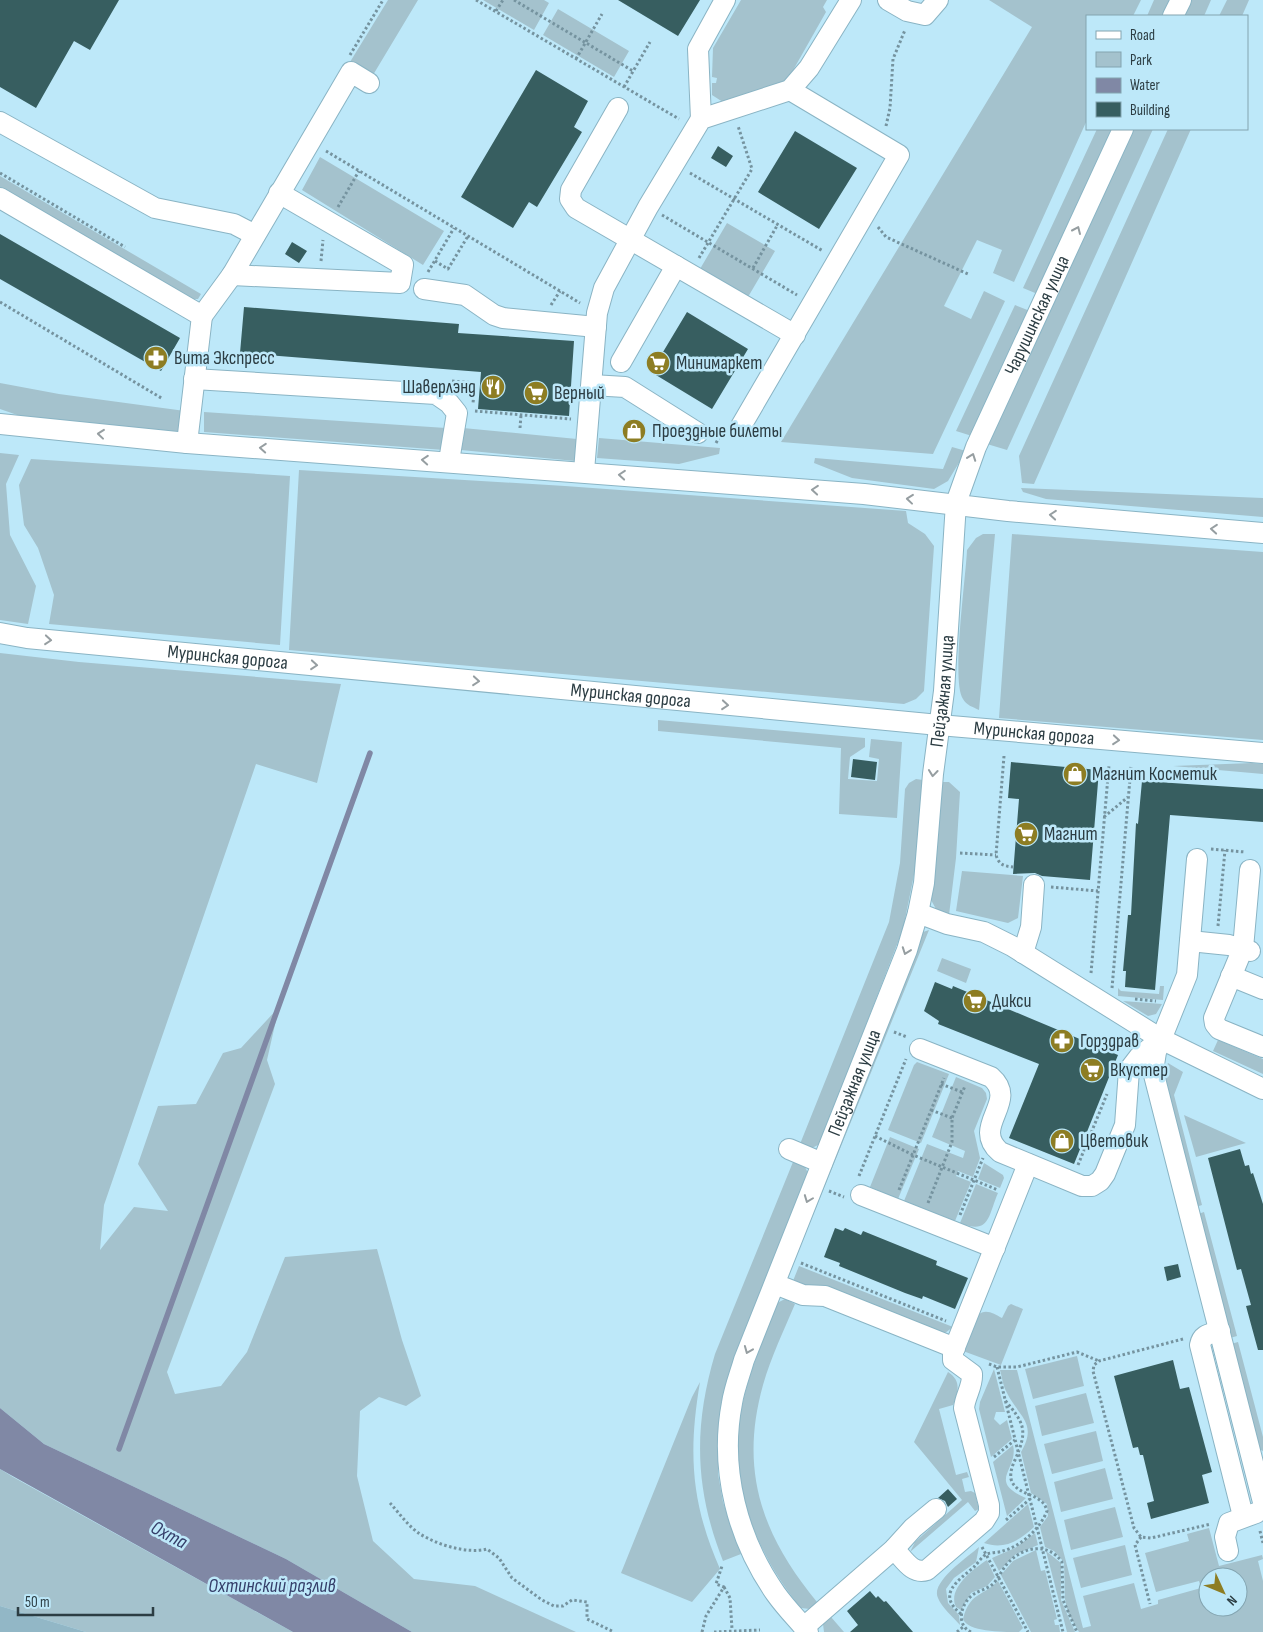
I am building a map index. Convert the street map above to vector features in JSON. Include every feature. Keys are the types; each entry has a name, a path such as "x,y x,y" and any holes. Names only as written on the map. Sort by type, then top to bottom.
{"street":[{"path":"584,472 596,320 604,288 630,239 698,124 698,48 726,0"},
{"path":"698,124 790,90 809,68 851,0"},
{"path":"888,0 907,11 925,16 938,0"},
{"path":"1174,15 1181,0"},
{"path":"187,442 202,316 232,275 351,72 369,83"},
{"path":"733,426 795,336 899,155 790,90"},
{"path":"618,108 571,190 570,199 576,208 630,239 686,266 795,336"},
{"path":"0,122 155,208 234,224 255,235"},
{"name":"Чарушинская улица","path":"956,503 976,447 1123,130"},
{"path":"232,275 400,284 403,265 279,193"},
{"path":"0,198 202,316"},
{"path":"622,362 686,266"},
{"path":"424,289 466,295 494,315 503,318 596,320"},
{"path":"194,379 436,394 449,403 457,413 449,461"},
{"path":"592,385 625,387 698,433"},
{"path":"0,424 187,442 449,461 956,503 1008,511 1263,533"},
{"name":"Пейзажная улица","path":"806,1630 776,1594 752,1553 739,1521 731,1487 727,1453 734,1395 744,1360 907,950 918,913 924,882 944,691 956,503"},
{"name":"Муринская дорога","path":"0,633 37,639 939,725 1263,753"},
{"path":"1197,859 1188,975 1160,1039 1153,1062 1153,1071 1220,1332 1258,1464 1263,1502"},
{"path":"1250,861 1247,949 1232,976 1214,1018 1215,1024 1219,1029 1263,1047"},
{"path":"1023,954 1031,927 1034,885"},
{"path":"918,913 947,924 984,932 1160,1039 1263,1090"},
{"path":"1190,941 1247,949"},
{"path":"1232,976 1263,989"},
{"path":"913,1053 950,1061 991,1077 998,1083 1001,1091 1001,1100 989,1128 989,1138 993,1146 1000,1152 1082,1186 1092,1186 1106,1174 1125,1125 1129,1070 1139,1057 1160,1039"},
{"path":"789,1149 822,1163"},
{"path":"894,1549 912,1569 920,1572 927,1570 984,1521 989,1513 989,1504 964,1408 965,1399 972,1381 972,1374 953,1360 962,1328 1028,1164"},
{"path":"859,1188 892,1207 994,1248"},
{"path":"775,1284 802,1295 825,1296 955,1348"},
{"path":"1220,1332 1206,1335 1201,1339 1200,1345 1236,1520"},
{"path":"806,1630 894,1549 912,1528 936,1509"},
{"path":"1228,1550 1225,1537 1236,1520 1263,1511"}],"path":[{"path":"476,0 624,87 698,124"},
{"path":"496,12 503,0"},
{"path":"514,0 634,71"},
{"path":"879,143 890,108 893,59 904,32 907,11"},
{"path":"576,59 602,14"},
{"path":"624,87 650,42"},
{"path":"686,266 709,242 752,169 737,123"},
{"path":"310,142 468,236 596,320"},
{"path":"674,163 828,253"},
{"path":"0,173 133,252"},
{"path":"863,218 876,224 886,237 968,274"},
{"path":"673,221 802,298"},
{"path":"753,268 778,224"},
{"path":"424,289 427,274 454,228"},
{"path":"435,261 448,269 468,236"},
{"path":"0,302 163,399"},
{"path":"446,381 475,383 472,417"},
{"path":"472,411 578,420"},
{"path":"520,428 521,415"},
{"path":"716,443 733,426"},
{"path":"1004,756 996,856 998,862 1005,866 1013,867"},
{"path":"1089,995 1109,765"},
{"path":"1111,997 1131,767"},
{"path":"1104,817 1128,796"},
{"path":"1197,859 1198,848 1225,850 1250,861"},
{"path":"1217,944 1225,850"},
{"path":"960,852 996,856"},
{"path":"1034,885 1098,891"},
{"path":"859,1188 875,1136 913,1053"},
{"path":"892,1207 950,1061"},
{"path":"922,1219 952,1142 952,1118 972,1069"},
{"path":"942,1084 962,1092"},
{"path":"1065,1179 1078,1166 1108,1092"},
{"path":"931,1110 952,1118"},
{"path":"875,1136 913,1155 1015,1197"},
{"path":"954,1232 983,1158 993,1146"},
{"path":"797,1262 962,1328"},
{"path":"1200,1345 1183,1339 1099,1361 1094,1365 1093,1370 1134,1528 1141,1536 1151,1538 1205,1524 1236,1520"},
{"path":"972,1374 988,1364 996,1367 1017,1367 1077,1352 1099,1361"},
{"path":"996,1367 1063,1632"},
{"path":"989,1513 1005,1521 1030,1499"},
{"path":"390,1503 419,1533 440,1543 475,1552 487,1549 499,1558 512,1578 554,1606 563,1606 572,1600 587,1602 587,1619 614,1632"},
{"path":"974,1530 1028,1632"},
{"path":"1141,1536 1135,1544 1150,1604"},
{"path":"971,1632 963,1627 960,1621 971,1597 994,1583 1008,1563 1016,1556 1027,1550 1042,1548 1053,1552 1062,1562 1063,1600 1077,1632"},
{"path":"722,1566 716,1584 724,1587 730,1598 732,1629"},
{"path":"702,1632 706,1616 724,1587"},
{"path":"957,1632 963,1627"},
{"path":"714,1632 760,1630"}],"green space":[{"path":"388,0 418,0 373,75 350,62"},
{"path":"483,0 544,0 549,3 534,30"},
{"path":"741,0 827,0 823,7 826,12 787,81 726,104 712,95 712,83 716,83 717,78 712,77 713,48"},
{"path":"989,0 1141,0 1134,15 1086,15 1086,122 1014,282 993,273 1002,250 977,240 944,306 971,319 984,291 1005,301 933,454 781,442 1032,27"},
{"path":"1154,0 1176,0 1168,15 1147,15"},
{"path":"1189,0 1211,0 1204,15 1182,15"},
{"path":"1227,0 1249,0 1242,15 1220,15"},
{"path":"558,9 629,51 614,77 543,35"},
{"path":"1097,130 1117,130 1040,295 1023,288"},
{"path":"1130,130 1153,130 1007,450 987,444"},
{"path":"1168,130 1191,130 1034,484 1022,483 1019,456"},
{"path":"320,157 444,231 423,265 302,190"},
{"path":"0,176 201,294 198,299 192,299 0,187"},
{"path":"727,223 775,251 748,297 700,269"},
{"path":"1015,305 1030,311 972,436 956,431"},
{"path":"0,383 59,394 185,411 183,432 23,417 0,409"},
{"path":"204,412 446,428 444,450 204,432"},
{"path":"463,428 577,439 575,461 461,450"},
{"path":"599,438 720,448 719,454 679,464 597,458"},
{"path":"952,447 966,451 948,481 934,489 852,478 814,463 815,458 943,469"},
{"path":"0,453 19,455 6,484 10,535 36,586 28,624 0,620"},
{"path":"31,459 290,476 280,645 49,624 54,595 38,548 24,525 19,485"},
{"path":"299,470 565,486 906,511 908,523 925,534 934,546 924,691 916,699 904,704 289,650"},
{"path":"1021,488 1263,498 1263,517 1046,499 1023,492"},
{"path":"983,534 995,534 979,710 964,701 958,672 967,550 976,538"},
{"path":"1012,534 1263,552 1263,740 999,718"},
{"path":"0,653 79,662 341,684 317,783 256,764 104,1205 100,1250 134,1207 168,1211 138,1164 158,1106 196,1104 223,1053 241,1048 279,1007 267,1060 275,1084 167,1372 175,1394 221,1386 247,1352 285,1257 377,1249 402,1340 421,1396 406,1406 379,1397 360,1411 357,1476 373,1541 414,1579 475,1586 576,1632 412,1632 286,1559 44,1444 0,1408"},
{"path":"658,720 865,738 865,747 850,757 848,779 877,781 879,759 869,757 871,739 902,742 897,818 839,814 841,748 658,731"},
{"path":"1263,764 1263,774 1173,766"},
{"path":"916,779 923,780 916,865 903,929 820,1144 812,1148 800,1144 889,922 900,863 905,789 909,783"},
{"path":"942,782 949,782 960,792 956,858 949,915 936,909 931,900"},
{"path":"962,871 1023,876 1018,918 1008,923 956,911"},
{"path":"929,930 789,1274 923,932"},
{"path":"942,958 971,969 966,983 937,971"},
{"path":"1160,986 1164,986 1163,1000 1118,996 1118,988 1121,991 1159,994"},
{"path":"1123,1001 1162,1004 1156,1014 1148,1016"},
{"path":"1218,1040 1263,1059 1263,1074 1213,1051"},
{"path":"917,1062 949,1074 921,1143 888,1130 914,1065"},
{"path":"1168,1063 1183,1072 1174,1095 1202,1205 1196,1207 1163,1072"},
{"path":"956,1077 982,1088 986,1093 987,1099 974,1131 980,1158 973,1177 958,1171 956,1176 971,1182 955,1221 904,1201 927,1144 963,1158 965,1151 932,1137"},
{"path":"1184,1115 1246,1143 1196,1157"},
{"path":"890,1137 919,1149 898,1199 870,1187"},
{"path":"793,1162 805,1167 809,1175 734,1360 719,1419 718,1474 723,1502 741,1554 723,1561 714,1535 702,1484 700,1433 703,1408 715,1354"},
{"path":"984,1163 1003,1175 1004,1178 1000,1188 978,1179"},
{"path":"976,1184 998,1193 986,1221 983,1225 977,1227 960,1223"},
{"path":"1204,1212 1237,1336 1230,1338 1198,1214"},
{"path":"799,1266 953,1327 945,1333 939,1333 793,1281"},
{"path":"785,1299 795,1304 763,1385 756,1416 755,1474 760,1501 769,1527 798,1577 817,1602 810,1609 801,1608 785,1587 759,1541 749,1516 738,1464 741,1411 748,1383 777,1303"},
{"path":"1011,1304 1023,1309 1001,1365 963,1351 978,1315 987,1312 1002,1318"},
{"path":"1238,1342 1263,1437 1263,1451 1259,1449 1231,1344"},
{"path":"1077,1356 1084,1386 1033,1399 1025,1369"},
{"path":"994,1369 1005,1412 996,1412 994,1419 1000,1425 1007,1420 1012,1439 991,1457 979,1409 980,1402"},
{"path":"1000,1370 1017,1370 1083,1628 1091,1626 1083,1596 1134,1583 1141,1609 1158,1604 1158,1600 1198,1589 1198,1617 1248,1617 1248,1567 1198,1567 1198,1581 1156,1592 1145,1553 1189,1541 1187,1534 1209,1528 1219,1566 1262,1555 1263,1559 1258,1561 1263,1581 1263,1632 1079,1632 1068,1613 1065,1599 1064,1562 1054,1551 1045,1547 1040,1527 1048,1516 1047,1504 1031,1493 1021,1452 1028,1434 1027,1427 1004,1384"},
{"path":"948,1372 957,1383 956,1396 953,1405 939,1409 956,1475 967,1472 969,1477 962,1479 965,1492 971,1491 975,1493 979,1509 975,1511 968,1502 910,1552 915,1542 962,1500 914,1442"},
{"path":"700,1382 694,1432 693,1455 695,1477 703,1522 720,1569 692,1602 621,1573 692,1397"},
{"path":"1086,1393 1094,1423 1042,1436 1035,1406"},
{"path":"1096,1431 1103,1461 1052,1474 1044,1444"},
{"path":"1013,1445 1014,1454 1006,1480 1008,1486 1014,1492 1026,1498 1007,1516 993,1462"},
{"path":"1105,1468 1113,1499 1061,1512 1054,1482"},
{"path":"0,1469 293,1632 86,1632 0,1606"},
{"path":"1028,1504 1034,1527 1017,1540 1005,1545 984,1543"},
{"path":"1115,1507 1123,1537 1071,1550 1064,1520"},
{"path":"1035,1533 1038,1545 1016,1554 999,1571 992,1558 1015,1548"},
{"path":"1125,1545 1132,1575 1081,1588 1073,1558"},
{"path":"979,1547 976,1562 954,1578 946,1589 948,1603 959,1615 960,1625 942,1605 937,1592 939,1585 951,1570"},
{"path":"1036,1550 1041,1571 1045,1570 1057,1619 1054,1620 1055,1625 1059,1625 1060,1632 1031,1632 1001,1575 1013,1561"},
{"path":"1046,1551 1061,1563 1061,1600 1075,1632 1067,1632"},
{"path":"987,1560 995,1577 987,1586 971,1593 961,1610 956,1607 954,1600 958,1587 969,1574"},
{"path":"998,1581 1023,1628 1019,1632 978,1629 971,1627 963,1619 973,1599"},
{"path":"831,1617 844,1632 824,1632 823,1624"}],"shaded area":[{"path":"0,1606 86,1632 0,1632"}],"water":[{"name":"Охтинский разлив","path":"0,1408 44,1444 286,1559 412,1632 293,1632 0,1469"}],"building":[{"path":"0,0 119,0 90,50 74,41 36,108 0,87"},
{"path":"618,0 700,0 678,36"},
{"path":"536,70 588,101 574,127 582,132 537,207 529,202 513,228 461,197"},
{"path":"795,131 857,168 819,229 758,192"},
{"path":"718,146 733,156 726,167 711,158"},
{"path":"0,234 180,338 161,371 0,279"},
{"path":"292,242 307,251 299,263 285,254"},
{"path":"244,307 459,324 458,333 574,341 569,416 478,409 481,372 240,353"},
{"path":"687,312 748,349 712,409 651,372"},
{"path":"853,759 877,762 875,780 851,777"},
{"path":"1011,762 1099,770 1090,880 1042,876 1035,873 1013,874 1019,799 1008,798"},
{"path":"1142,781 1263,789 1263,822 1170,815 1155,990 1125,987 1126,971 1123,971 1128,915 1131,915 1136,823 1138,824"},
{"path":"935,982 952,989 953,986 1118,1055 1074,1164 1009,1138 1039,1064 938,1024 939,1021 924,1011"},
{"path":"1240,1149 1245,1166 1249,1165 1251,1174 1253,1173 1263,1204 1263,1350 1258,1350 1246,1306 1251,1305 1241,1269 1237,1270 1208,1158"},
{"path":"835,1228 843,1231 845,1228 861,1235 863,1231 937,1261 936,1265 968,1278 955,1309 923,1296 922,1299 905,1293 839,1266 840,1263 824,1257"},
{"path":"1178,1264 1181,1277 1167,1281 1164,1267"},
{"path":"1173,1360 1180,1389 1189,1387 1212,1472 1202,1475 1209,1503 1151,1519 1147,1503 1154,1501 1143,1455 1140,1455 1138,1447 1133,1448 1114,1376"},
{"path":"948,1489 957,1499 948,1507 945,1501 938,1498"},
{"path":"870,1591 876,1598 878,1596 884,1602 886,1601 913,1632 850,1632 858,1625 847,1611"}],"waterway":[{"path":"119,1449 370,753"}],"place":[{"name":"Вита Экспресс","path":"156,358"},
{"name":"Минимаркет","path":"658,363"},
{"name":"Шаверлэнд","path":"493,387"},
{"name":"Верный","path":"536,393"},
{"name":"Проездные билеты","path":"634,431"},
{"name":"Магнит Косметик","path":"1075,774"},
{"name":"Магнит","path":"1026,834"},
{"name":"Дикси","path":"975,1001"},
{"name":"Горздрав","path":"1062,1041"},
{"name":"Вкустер","path":"1092,1070"},
{"name":"Цветовик","path":"1062,1141"}],"water label":[{"name":"Охта","path":"169,1535"}]}
